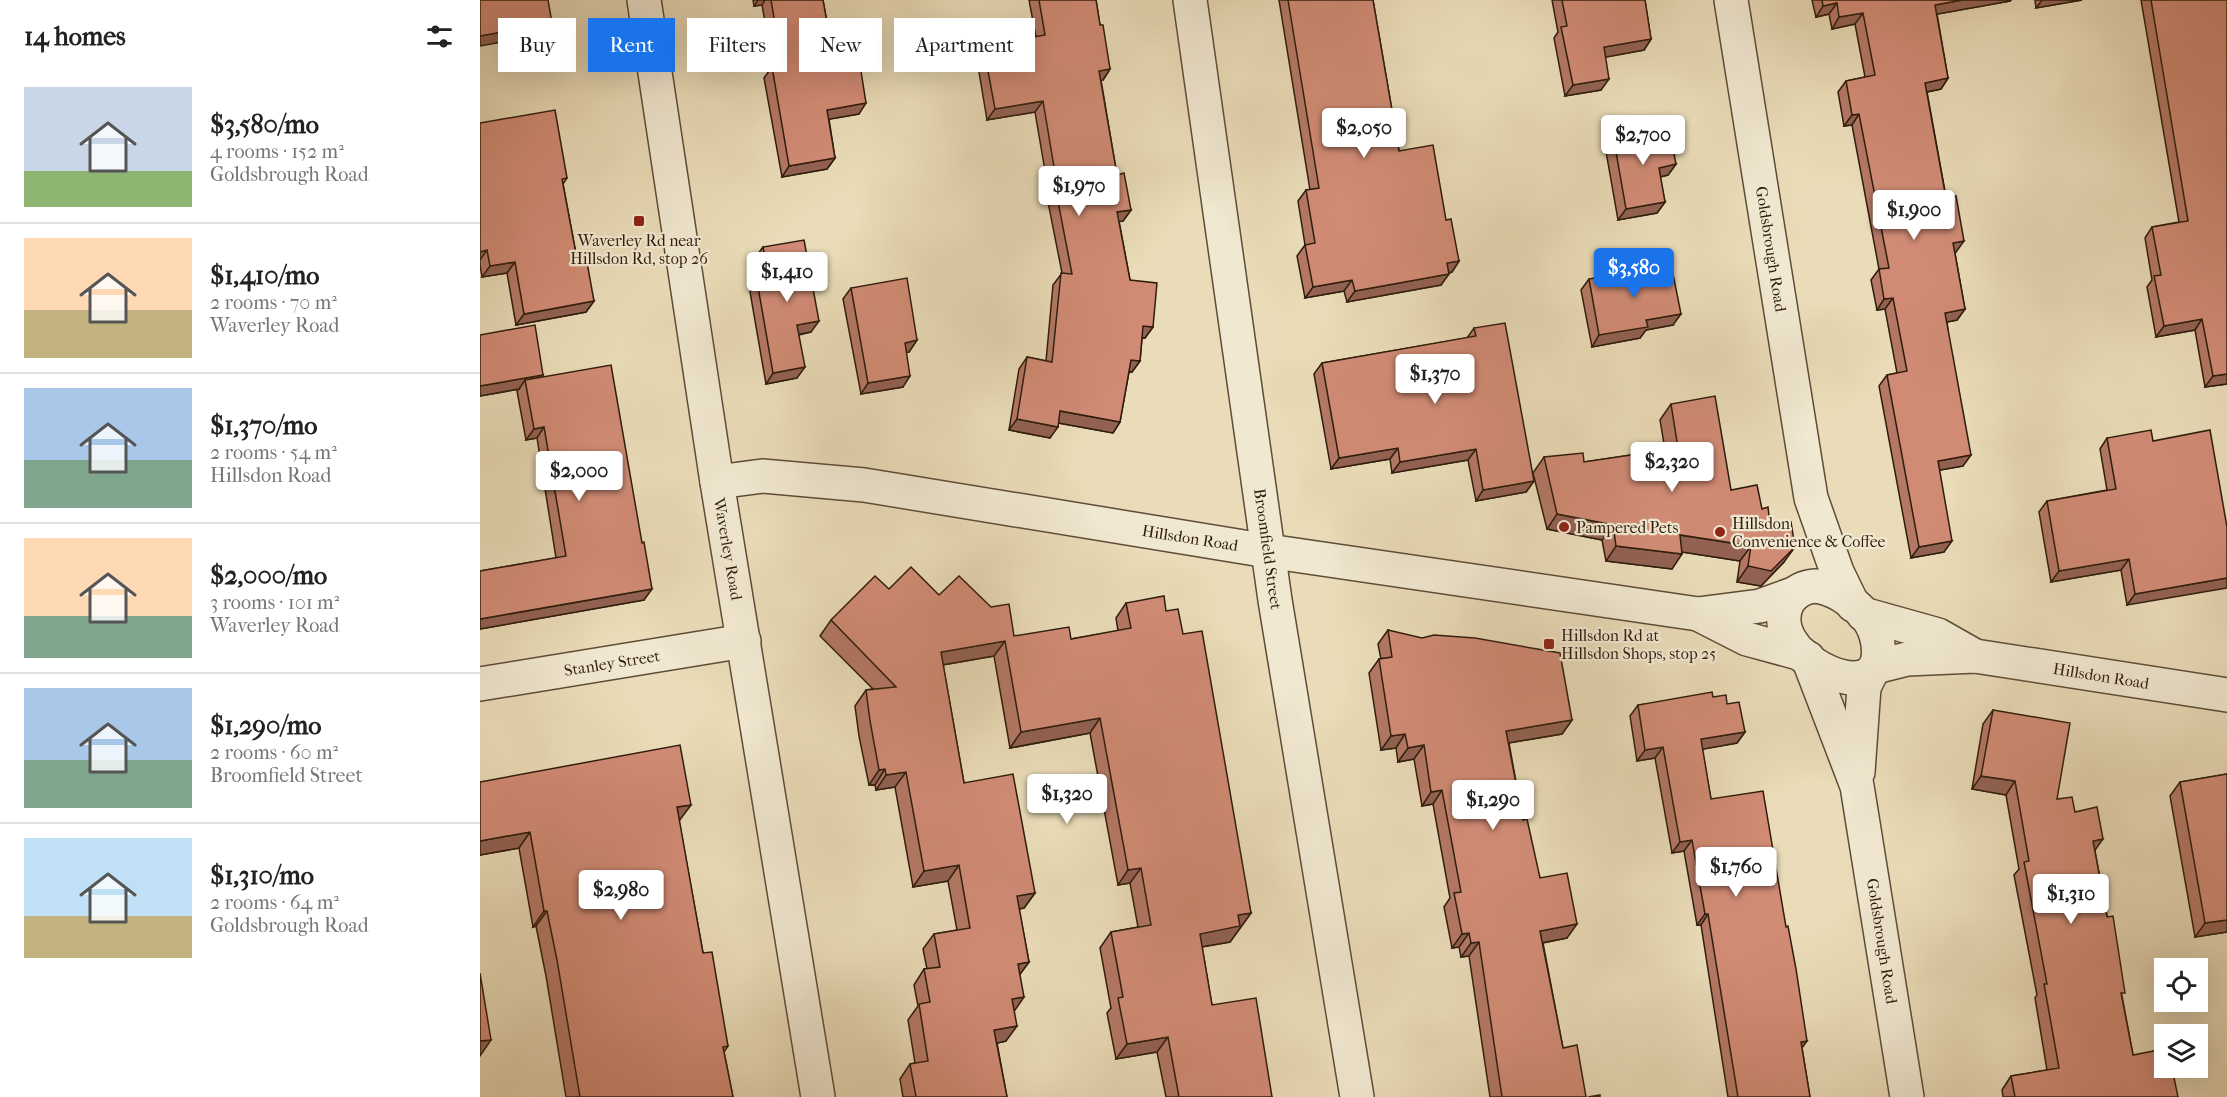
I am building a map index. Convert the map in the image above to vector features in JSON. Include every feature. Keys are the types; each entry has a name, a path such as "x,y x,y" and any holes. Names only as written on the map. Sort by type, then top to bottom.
{"street":[{"name":"Waverley Road","path":"644,0 717,482 818,1097"},
{"name":"Broomfield Street","path":"1190,0 1268,551 1358,1097"},
{"name":"Goldsbrough Road","path":"1731,0 1811,498 1837,572 1858,609"},
{"name":"Hillsdon Road","path":"717,482 762,476 864,485 1268,551 1698,614 1760,606 1798,592"},
{"name":"Goldsbrough Road","path":"1798,592 1807,565 1811,498"},
{"path":"1810,586 1824,587 1839,593 1858,609 1871,624 1878,644 1874,669 1856,677 1837,676 1805,656 1791,641 1786,626 1786,608 1798,592 1810,586"},
{"name":"Hillsdon Road","path":"1858,609 1938,635 1975,656"},
{"name":"Hillsdon Road","path":"1698,614 1747,639 1805,656"},
{"name":"Stanley Street","path":"480,684 744,641"},
{"name":"Goldsbrough Road","path":"1805,656 1857,786"},
{"name":"Hillsdon Road","path":"1874,669 1907,659 1975,656 2227,695"},
{"name":"Goldsbrough Road","path":"1874,669 1864,687 1857,786 1907,1097"}],"building":[{"path":"480,0 548,0 551,18 498,18 498,33 480,36"},
{"path":"771,0 823,0 826,18 799,18 799,72 861,72 866,103 827,110 835,158 789,166 773,72 787,72 787,18 774,18"},
{"path":"1039,0 1096,0 1100,25 1103,25 1110,69 1099,71 1117,175 1124,173 1131,210 1117,212 1130,280 1157,283 1153,327 1143,326 1140,361 1131,360 1120,422 1060,411 1058,427 1017,419 1027,357 1052,362 1061,273 1072,274 1055,186 1057,185 1043,101 995,109 988,72 1035,72 1035,37 1045,35"},
{"path":"1288,0 1373,0 1399,151 1433,145 1446,220 1451,219 1459,261 1447,263 1449,274 1355,291 1352,280 1313,287 1305,245 1315,243 1306,190 1319,188"},
{"path":"1562,0 1645,0 1651,39 1604,47 1609,79 1573,85 1561,27 1567,26"},
{"path":"1822,0 1962,0 1935,5 1948,78 1925,83 1946,198 1956,196 1964,241 1953,243 1965,309 1945,313 1971,455 1938,461 1952,541 1919,547 1887,375 1907,371 1893,298 1884,299 1879,269 1889,268 1859,114 1852,115 1846,81 1875,75 1863,13 1839,17 1837,3 1823,6"},
{"path":"2151,0 2227,0 2227,374 2213,376 2202,319 2164,326 2154,276 2161,275 2152,227 2188,221"},
{"path":"555,110 567,178 562,179 577,259 586,257 594,301 524,314 515,262 490,266 487,250 480,252 480,123"},
{"path":"1652,128 1653,136 1670,133 1676,164 1659,168 1665,202 1626,209 1613,135"},
{"path":"804,240 819,321 797,325 805,367 773,373 757,281 769,279 763,247"},
{"path":"1671,264 1681,314 1646,320 1648,327 1599,335 1589,279"},
{"path":"907,278 917,340 905,343 910,376 868,383 851,288"},
{"path":"1505,323 1534,481 1483,490 1476,449 1400,462 1398,448 1339,458 1322,363 1476,336 1474,328"},
{"path":"535,325 543,375 480,386 480,335"},
{"path":"611,365 652,589 480,619 480,571 566,556 544,427 534,429 525,380"},
{"path":"1715,396 1731,490 1757,485 1762,509 1768,507 1770,525 1791,522 1795,547 1771,571 1748,566 1751,546 1680,535 1682,554 1616,546 1613,525 1557,514 1544,457 1583,453 1584,462 1678,448 1671,404"},
{"path":"2151,430 2153,441 2210,430 2227,527 2227,578 2135,594 2129,559 2059,571 2047,501 2116,489 2107,438"},
{"path":"911,567 939,595 959,576 991,607 1009,604 1014,636 1069,627 1071,639 1131,628 1126,603 1164,596 1166,611 1178,609 1183,634 1202,631 1251,913 1238,915 1240,926 1200,934 1212,1005 1256,998 1272,1097 1179,1097 1168,1037 1127,1044 1118,998 1123,997 1111,932 1151,925 1141,868 1128,870 1100,718 1021,732 1005,641 941,652 964,783 1013,774 1035,893 1017,896 1029,962 1018,964 1024,997 1012,999 1017,1026 994,1030 1007,1097 916,1097 910,1064 928,1061 919,1004 930,1002 924,969 940,967 934,934 970,928 959,865 924,871 906,772 886,775 885,769 879,770 870,721 866,690 896,687 831,620 875,576 889,589"},
{"path":"1388,630 1422,638 1434,635 1475,638 1560,653 1572,720 1506,731 1523,820 1527,819 1540,878 1567,873 1577,924 1540,931 1563,1048 1577,1045 1586,1097 1502,1097 1479,942 1471,943 1469,933 1462,934 1454,893 1461,892 1442,790 1431,792 1424,745 1408,748 1405,734 1391,736 1379,659 1392,657"},
{"path":"1712,692 1713,697 1726,695 1727,704 1739,702 1745,732 1701,739 1711,799 1763,791 1786,927 1788,926 1796,969 1807,1041 1801,1042 1810,1097 1738,1097 1708,914 1705,914 1692,840 1680,842 1663,747 1645,750 1638,705"},
{"path":"1993,710 2070,723 2057,799 2072,797 2075,812 2097,807 2103,839 2093,841 2107,917 2113,916 2125,993 2121,993 2133,1055 2154,1051 2154,1078 2174,1078 2178,1097 2015,1097 2011,1076 2059,1068 2044,984 2047,984 2024,862 2029,861 2015,781 1981,776"},
{"path":"680,745 691,805 677,807 703,953 712,952 728,1046 723,1047 733,1097 580,1097 557,960 547,911 544,911 530,832 480,841 480,782"},
{"path":"2227,774 2227,920 2205,923 2180,782"},
{"path":"480,973 491,1040 480,1041"}],"place":[{"name":"Waverley Rd near Hillsdon Rd, stop 26","path":"639,221"},
{"name":"Pampered Pets","path":"1564,527"},
{"name":"Hillsdon Convenience & Coffee","path":"1720,532"},
{"name":"Hillsdon Rd at Hillsdon Shops, stop 25","path":"1549,644"}]}
